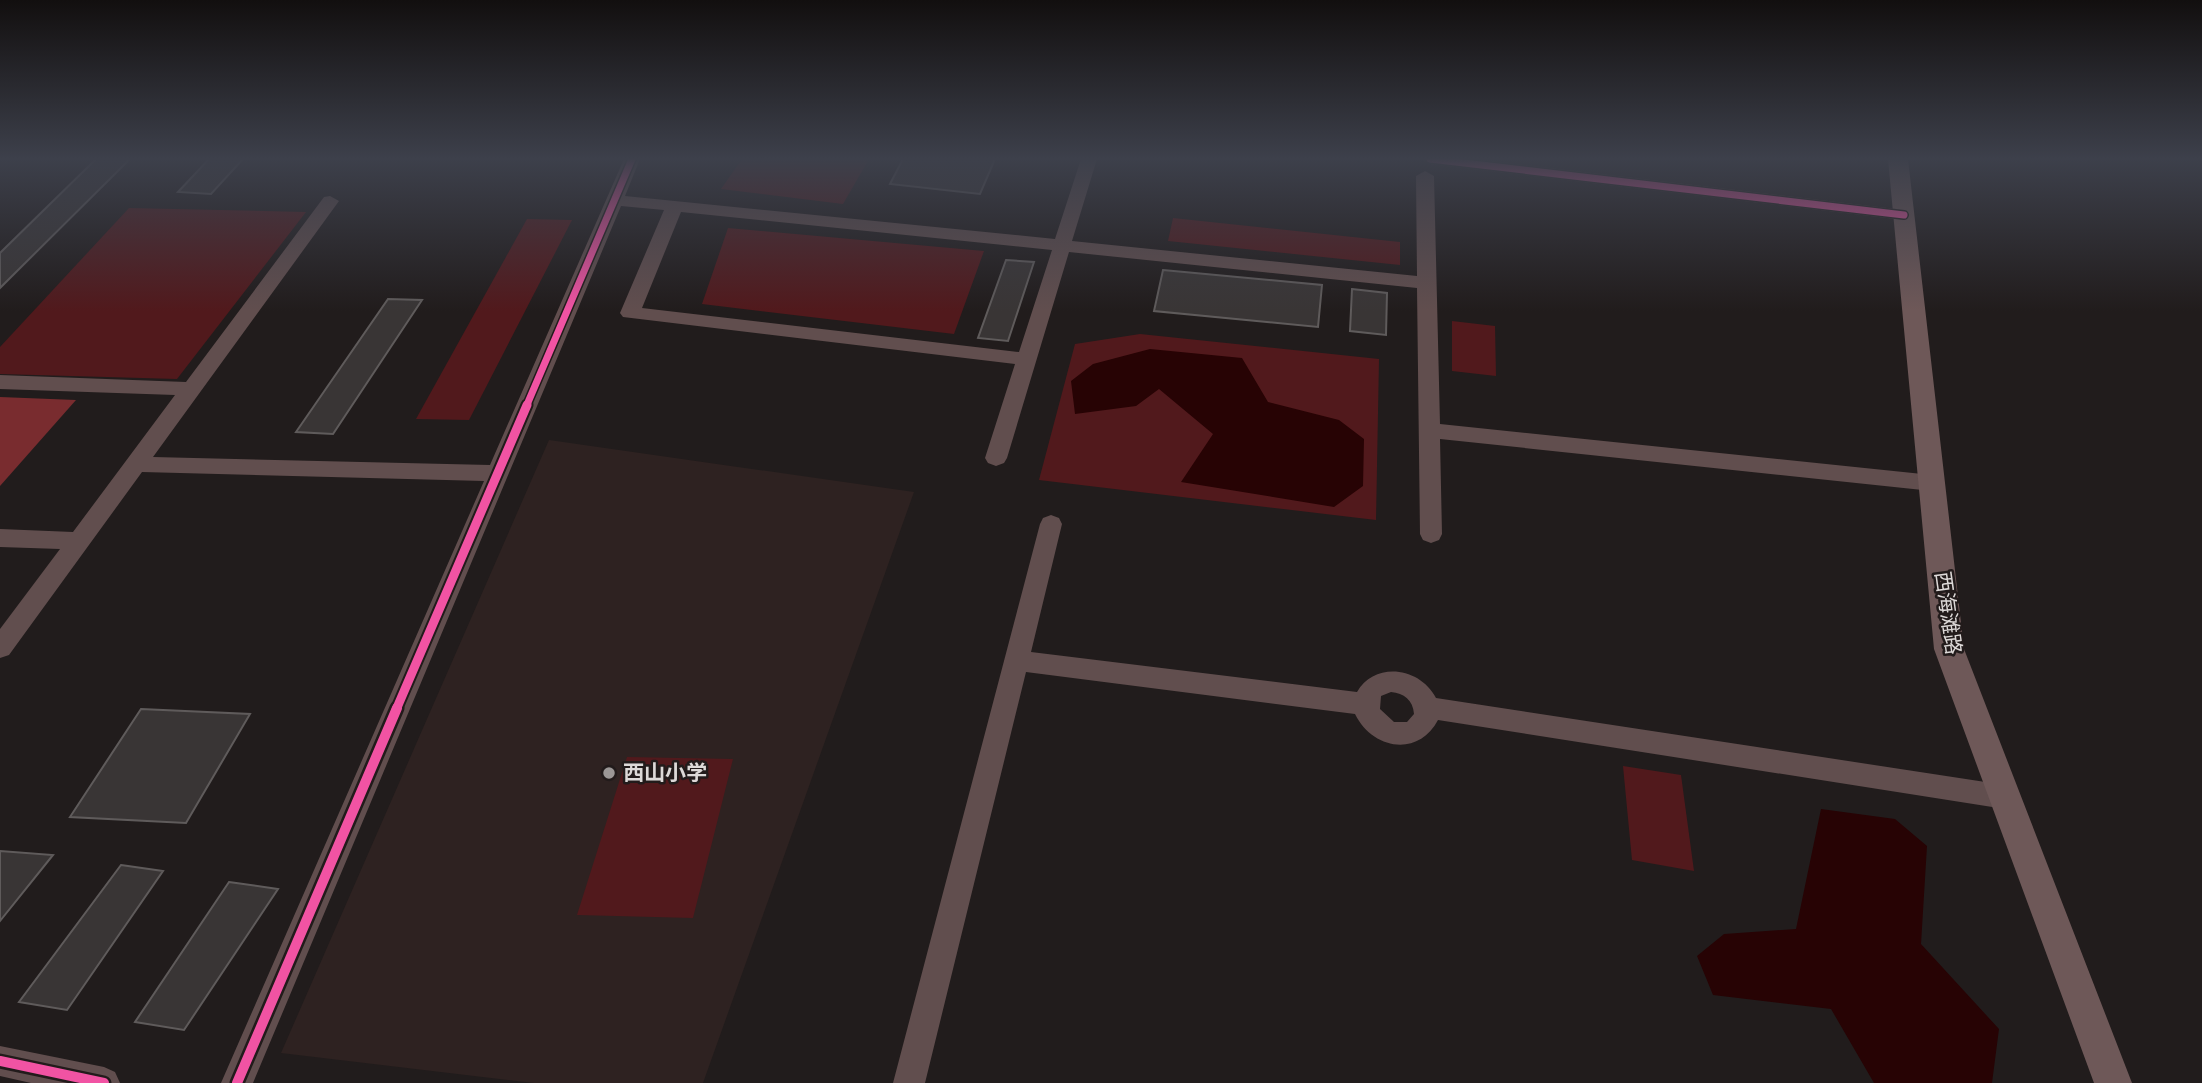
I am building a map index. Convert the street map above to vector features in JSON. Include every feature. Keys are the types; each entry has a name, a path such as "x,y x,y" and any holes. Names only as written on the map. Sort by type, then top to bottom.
{"main road":[{"name":"西海滩路","path":"1903,210 1949,649 2113,1083"}],"street":[{"path":"0,648 324,210"},
{"path":"237,1083 610,210"},
{"path":"674,210 630,313 1026,359"},
{"path":"709,210 1427,283"},
{"path":"996,458 1073,210"},
{"path":"1428,210 1431,534"},
{"path":"1859,210 1904,215"},
{"path":"0,382 191,389"},
{"path":"1429,430 1932,484"},
{"path":"136,464 497,473"},
{"path":"909,1083 1051,524"},
{"path":"0,538 79,541"},
{"path":"1017,660 1365,704"},
{"path":"1389,681 1399,682 1419,691 1428,708 1427,717 1418,730 1399,734 1372,721 1365,704 1371,688 1389,681"},
{"path":"1428,708 2005,797"},
{"path":"0,1061 104,1083"}],"shaded area":[{"path":"128,210 306,212 177,379 0,374 0,347"},
{"path":"1173,218 1400,242 1400,265 1168,241"},
{"path":"527,219 572,220 469,420 416,419"},
{"path":"728,228 984,251 954,334 702,304"},
{"path":"1452,321 1495,326 1496,376 1452,371"},
{"path":"1140,334 1379,359 1376,520 1039,480 1075,344"},
{"path":"1150,349 1242,358 1268,402 1339,420 1364,439 1363,486 1334,507 1181,482 1213,434 1159,389 1136,406 1075,414 1071,381 1093,364"},
{"path":"0,397 76,400 0,486"},
{"name":"西山小学","path":"549,440 914,492 703,1083 534,1083 281,1053"},
{"path":"627,757 733,759 693,918 577,915"},
{"path":"1623,766 1681,775 1694,871 1632,860"},
{"path":"1821,809 1895,819 1927,846 1921,944 1999,1029 1992,1083 1874,1083 1831,1009 1713,995 1697,956 1724,934 1796,929"}],"building":[{"path":"44,210 79,210 0,288 0,253"},
{"path":"1006,260 1034,262 1008,341 978,338"},
{"path":"1163,270 1322,285 1318,327 1154,311"},
{"path":"1352,289 1387,293 1386,335 1350,331"},
{"path":"388,299 422,300 333,434 296,432"},
{"path":"141,709 250,714 186,823 70,817"},
{"path":"0,851 53,855 0,921"},
{"path":"121,865 163,871 67,1010 19,1002"},
{"path":"229,882 278,889 184,1030 135,1022"}],"cycle path":[{"path":"237,1083 610,210"},
{"path":"1858,210 1904,215"},
{"path":"0,1061 104,1083"}],"place":[{"name":"西山小学","path":"609,773"}]}
